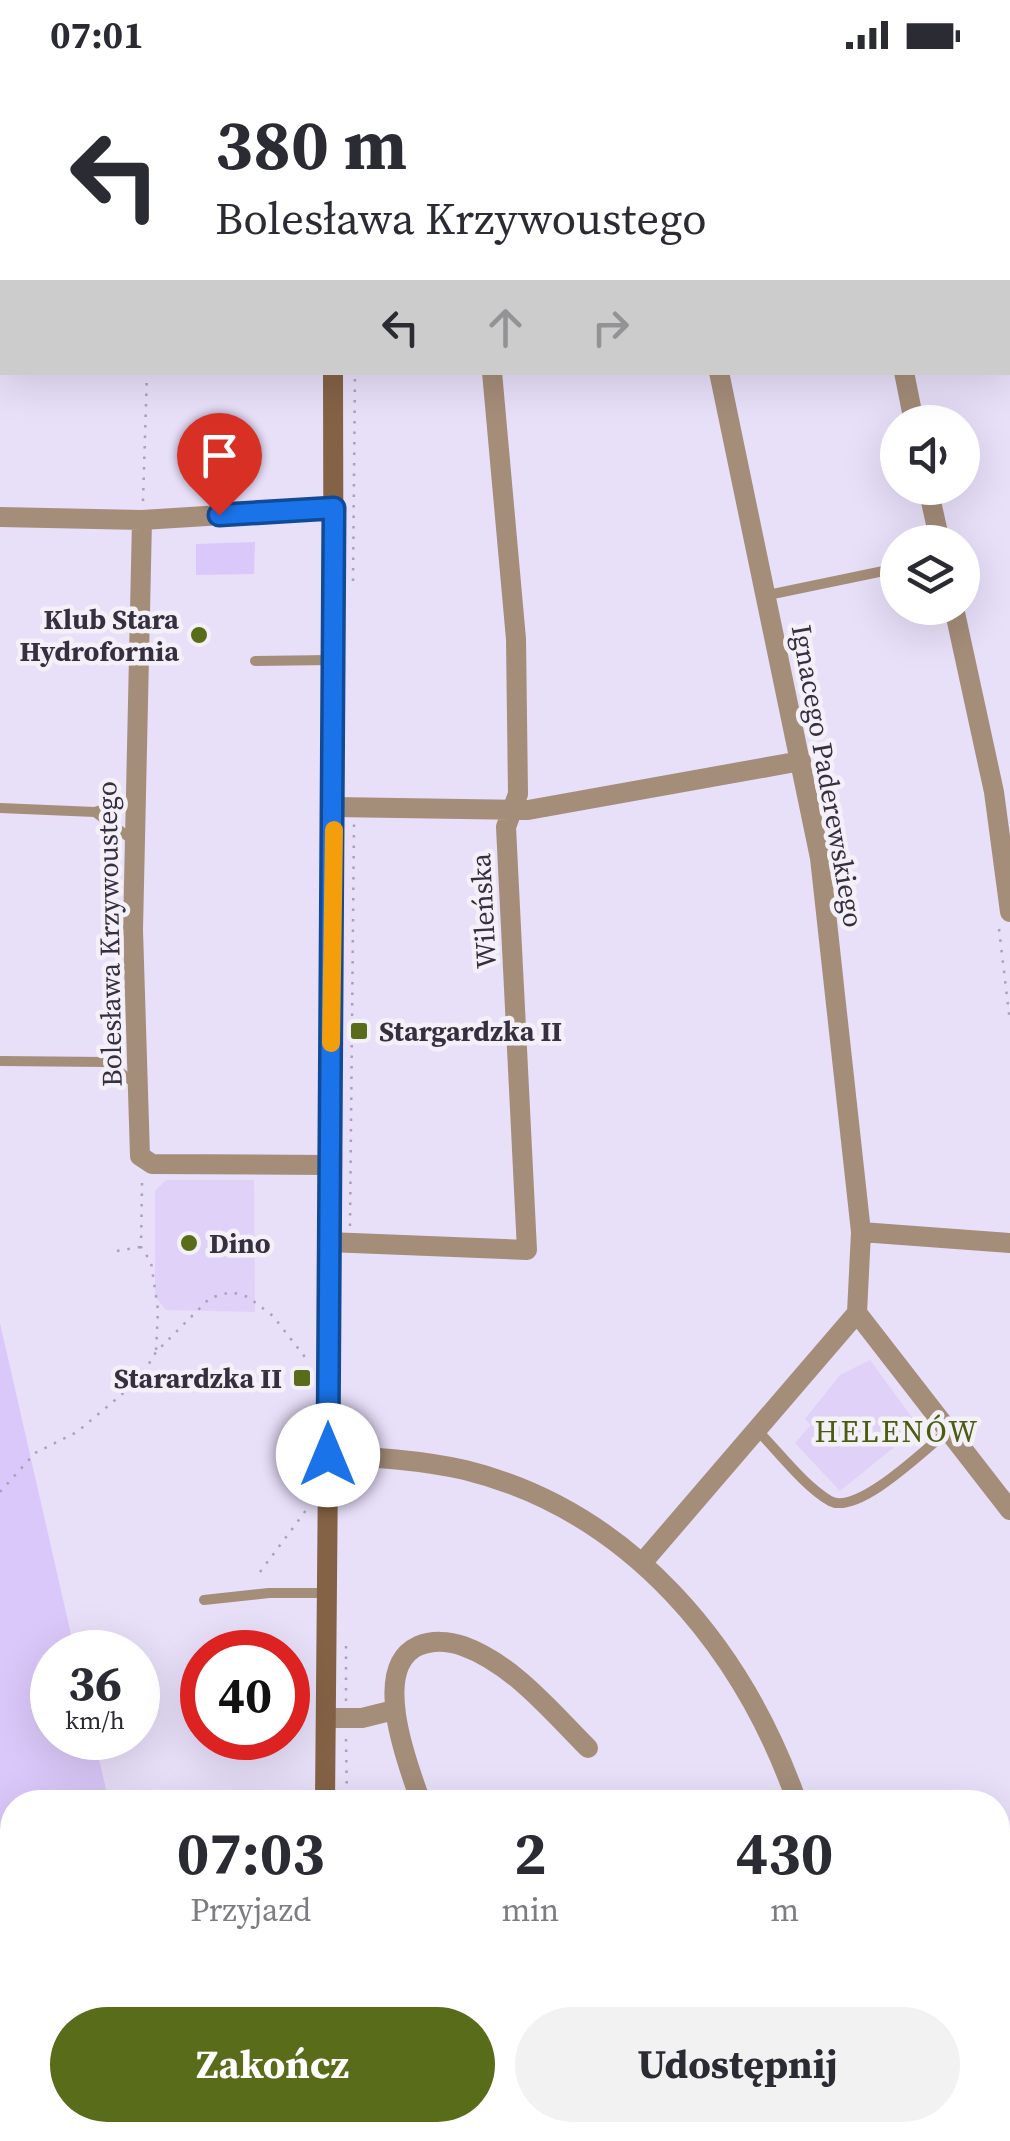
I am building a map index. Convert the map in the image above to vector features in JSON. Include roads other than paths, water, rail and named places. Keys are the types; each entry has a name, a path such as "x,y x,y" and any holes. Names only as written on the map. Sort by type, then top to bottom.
{"street":[{"path":"325,1790 334,806 333,375"},
{"name":"Wileńska","path":"328,1242 526,1250 506,827 514,811 516,639 492,375"},
{"name":"Ignacego Paderewskiego","path":"720,375 820,858 861,1232 856,1314"},
{"path":"905,375 911,405"},
{"path":"0,517 142,520 334,508"},
{"name":"Bolesława Krzywoustego","path":"142,520 134,799 140,1156 144,1161 329,1165"},
{"path":"958,625 1007,862 1010,912"},
{"path":"334,806 500,807 514,811 801,761"},
{"path":"861,1232 1010,1243"},
{"path":"643,1562 856,1314 1010,1510"},
{"path":"328,1455 442,1466 488,1477 573,1516 643,1562 693,1614 750,1692 772,1734 793,1790"},
{"path":"417,1790 394,1710 395,1671 414,1648 446,1642 484,1656 508,1673 588,1748"},
{"path":"326,1718 362,1718 394,1710"}],"lane":[{"path":"768,595 880,572"},
{"path":"255,662 332,660"},
{"path":"0,808 95,812 134,799"},
{"path":"95,812 134,841"},
{"path":"0,1060 106,1062 137,1084"},
{"path":"756,1429 826,1498 842,1504 863,1499 948,1431"},
{"path":"204,1600 269,1592 327,1593"}],"place":[{"name":"Klub Stara Hydrofornia","path":"199,635"},
{"name":"Stargardzka II","path":"359,1031"},
{"name":"Dino","path":"189,1243"},
{"name":"Starardzka II","path":"302,1378"}],"district":[{"name":"HELENÓW","path":"897,1431"}]}
